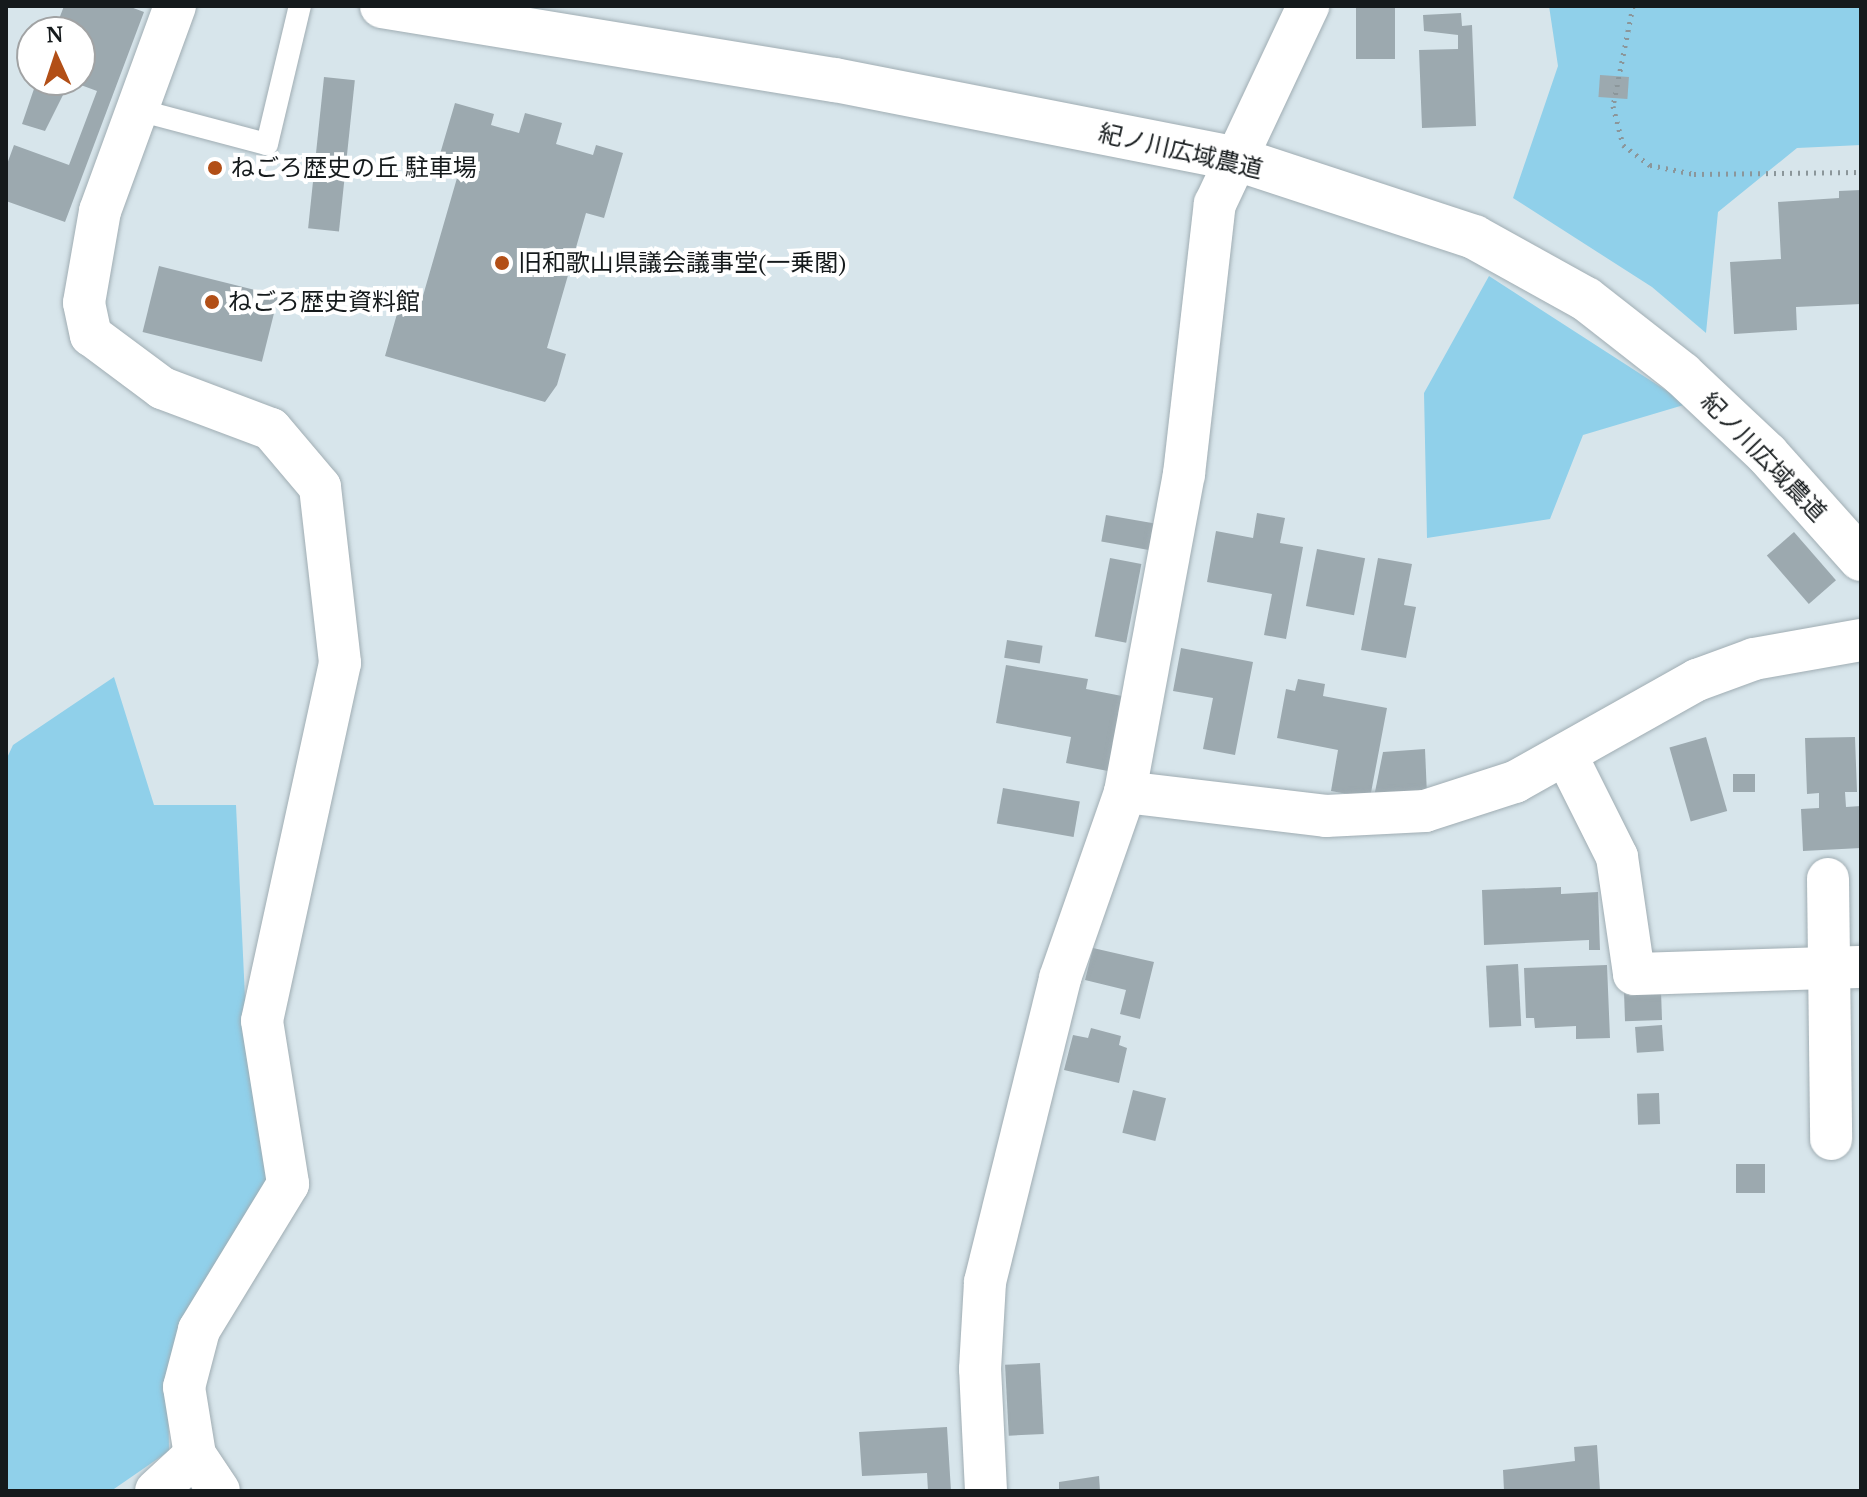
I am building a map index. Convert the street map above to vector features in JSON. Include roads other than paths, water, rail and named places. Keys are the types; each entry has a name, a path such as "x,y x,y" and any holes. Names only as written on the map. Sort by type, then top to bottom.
{"street":[{"path":"175,6 100,211 84,303 91,335 162,388 271,429 320,487 340,663 262,1021 288,1184 199,1330 184,1387 195,1455 219,1491"},
{"name":"紀ノ川広域農道","path":"382,6 835,80 1234,158 1474,237 1586,299 1682,374 1767,454 1861,559"},
{"path":"986,1491 980,1369 985,1282 1060,978 1125,792 1184,474 1215,204 1308,6"},
{"path":"1125,792 1326,816 1425,811 1487,793 1567,757 1697,680 1754,659 1861,640"},
{"path":"1567,757 1617,857 1634,974 1847,967"},
{"path":"1828,879 1847,967 1831,1139"},
{"path":"156,1491 195,1455"}],"lane":[{"path":"138,110 267,144 300,6"}],"place":[{"name":"ねごろ歴史の丘 駐車場","path":"215,168"},
{"name":"旧和歌山県議会議事堂(一乗閣)","path":"502,263"},
{"name":"ねごろ歴史資料館","path":"212,302"}]}
